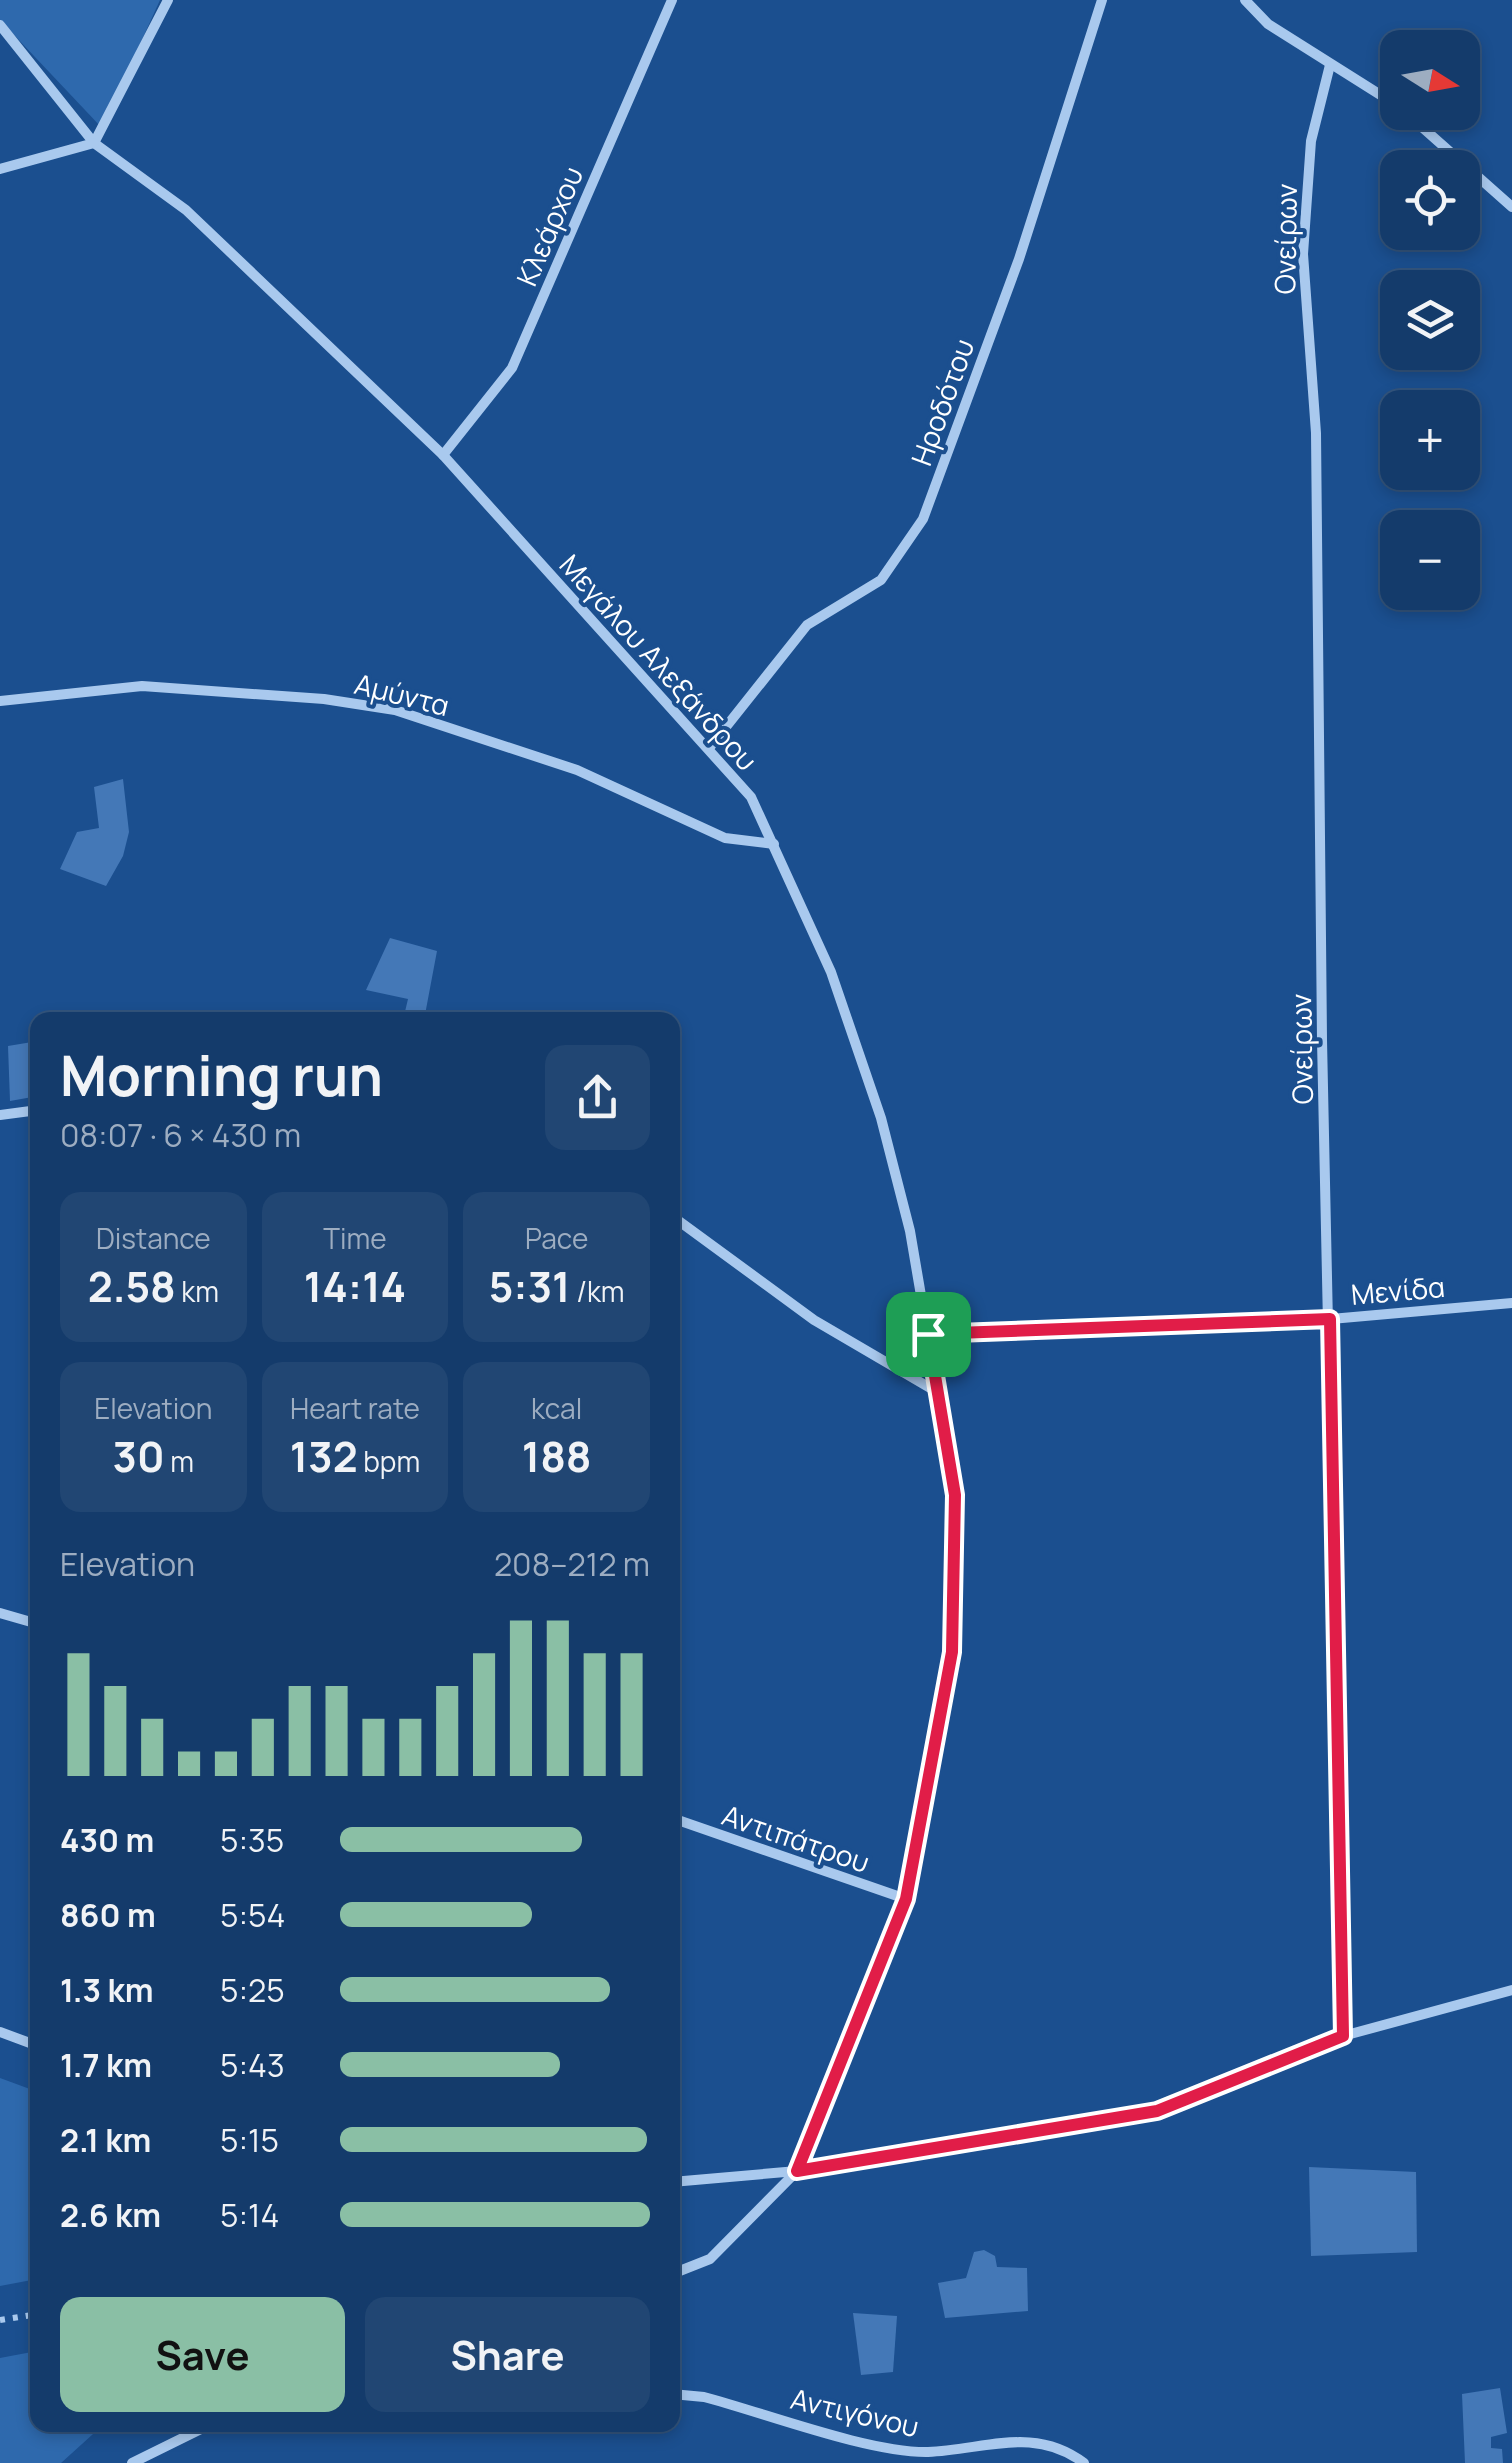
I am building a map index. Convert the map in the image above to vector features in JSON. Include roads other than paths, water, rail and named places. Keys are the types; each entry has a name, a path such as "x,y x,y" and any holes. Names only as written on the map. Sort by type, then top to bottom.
{"street":[{"path":"0,169 94,143 168,0"},
{"name":"Κλεάρχου","path":"444,456 512,368 672,0"},
{"name":"Ηροδότου","path":"710,747 806,625 881,580 923,519 1019,259 1102,0"},
{"path":"1245,0 1268,24 1380,95"},
{"name":"Μεγάλου Αλεξάνδρου","path":"0,24 94,143 186,210 444,456 710,747 750,797 774,844 831,972 882,1118 910,1231 955,1495 952,1652 906,1899 797,2171 710,2260 680,2271"},
{"name":"Ονείρων","path":"1330,64 1311,141 1303,254 1316,433 1322,1040 1343,2036"},
{"path":"1426,130 1512,207"},
{"name":"Αμύντα","path":"0,702 142,686 324,699 395,710 577,770 725,838 774,844"},
{"path":"0,1115 30,1111"},
{"path":"680,1222 814,1320 937,1392"},
{"name":"Μενίδα","path":"928,1334 1330,1319 1512,1303"},
{"path":"0,1614 30,1622"},
{"name":"Αντιπάτρου","path":"680,1821 906,1899"},
{"path":"680,2181 797,2171 1157,2111 1343,2036 1512,1990"},
{"path":"0,2032 30,2043"},
{"name":"Αντιγόνου","path":"680,2395 704,2397 904,2450 942,2451 1020,2440 1052,2445 1084,2463"},
{"path":"132,2463 196,2432"}]}
